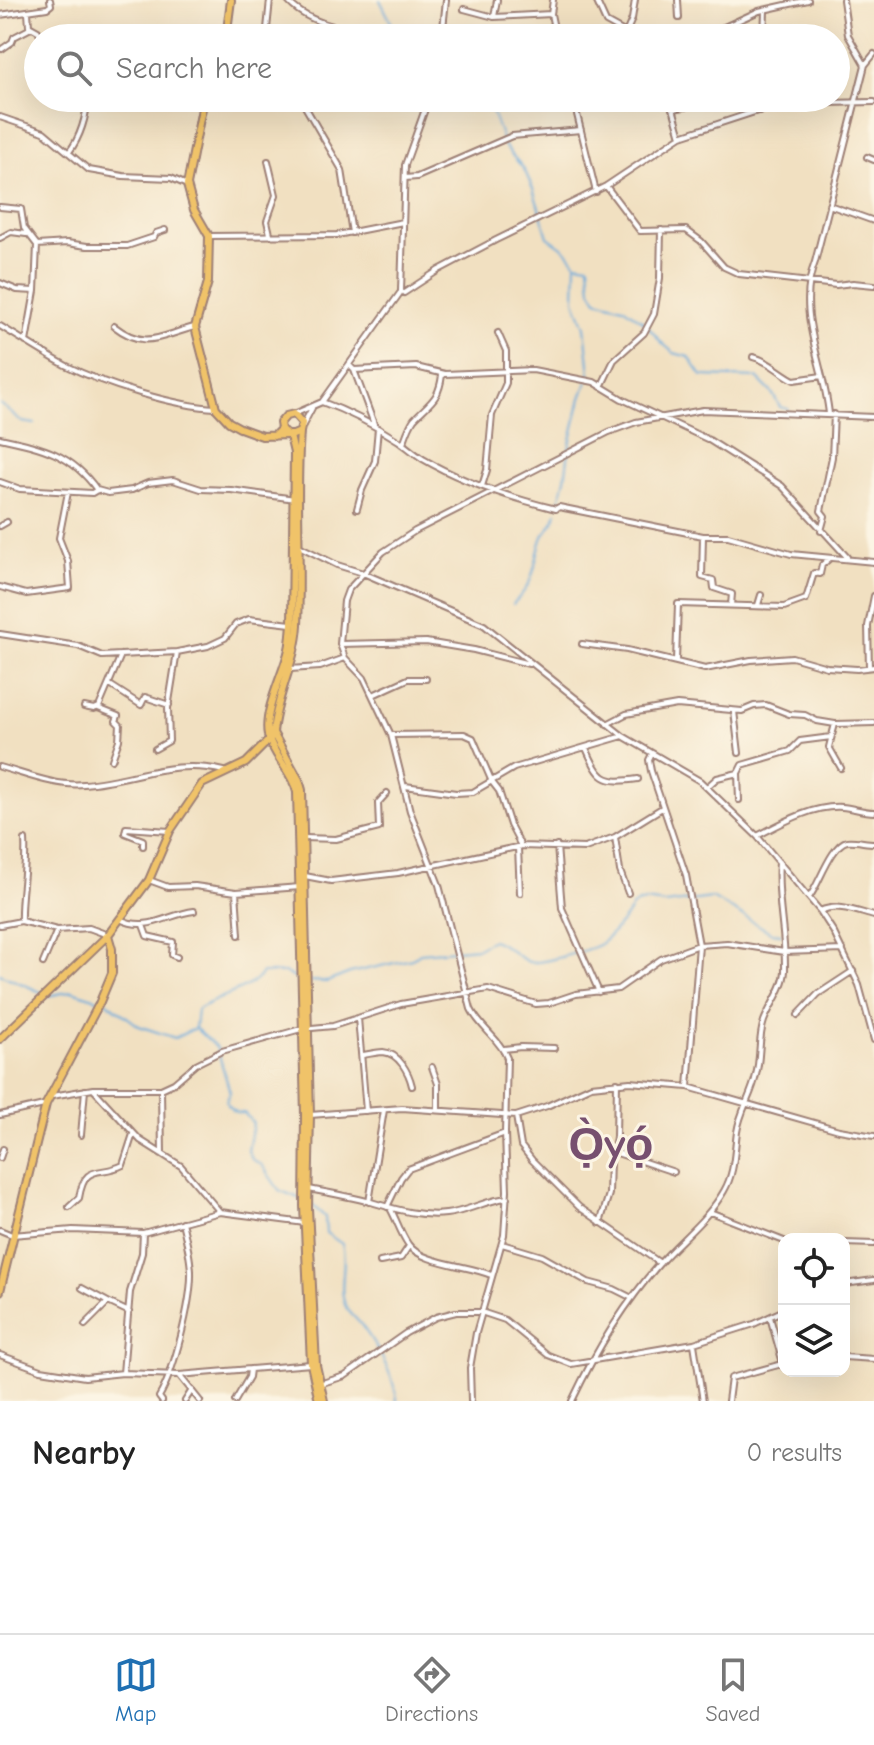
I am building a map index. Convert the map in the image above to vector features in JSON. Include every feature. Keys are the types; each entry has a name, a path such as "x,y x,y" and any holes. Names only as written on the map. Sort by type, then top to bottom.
{"main road":[{"path":"228,24 231,0"},
{"path":"201,112 187,185 194,210 209,236 208,282 195,327 216,408 237,427 259,435 288,435 301,429"},
{"path":"274,436 281,429 283,417 294,414 300,419 295,499"},
{"path":"281,429 288,435 294,453 295,649 273,725 272,739 301,785 304,838 300,887 303,968"},
{"path":"295,530 295,624 268,725 296,786 305,876 303,990 308,1193 305,1223 322,1401"},
{"path":"0,1039 108,935 149,880 170,831 191,796 202,784 246,763 272,739"},
{"path":"0,1291 2,1270 46,1104 104,994 113,963 108,935"},
{"path":"304,1029 310,1115 307,1169"},
{"path":"306,1207 311,1364 322,1401"}],"street":[{"path":"0,15 49,7 50,0"},
{"path":"268,24 270,0"},
{"path":"287,0 296,9 331,24"},
{"path":"443,24 446,0"},
{"path":"494,17 497,0"},
{"path":"553,0 553,24"},
{"path":"596,0 609,24"},
{"path":"628,24 635,0"},
{"path":"678,0 679,18"},
{"path":"730,24 750,14 808,0"},
{"path":"843,0 846,24"},
{"path":"464,9 494,17 551,14"},
{"path":"764,24 765,10"},
{"path":"28,12 30,24"},
{"path":"2,49 24,32"},
{"path":"850,39 865,65"},
{"path":"821,531 825,516 821,511 831,465 832,414 809,320 807,281 865,65 874,54"},
{"path":"850,101 874,102"},
{"path":"69,152 84,112"},
{"path":"308,112 342,170 352,233"},
{"path":"403,292 404,178 409,152 424,112"},
{"path":"576,112 596,192"},
{"path":"673,112 681,136"},
{"path":"294,414 322,402 403,292 535,220 596,192 681,136 756,112"},
{"path":"0,117 44,132 89,170 123,176 171,178 187,185"},
{"path":"404,178 417,177 512,136 581,130"},
{"path":"867,157 874,160"},
{"path":"268,161 276,195 267,221 270,234"},
{"path":"606,186 636,229 644,232 686,230 731,272 836,285 874,285"},
{"path":"829,205 874,221"},
{"path":"0,207 21,209 26,234 37,245 35,291 26,342"},
{"path":"209,236 352,233 403,222"},
{"path":"37,245 127,246 165,230"},
{"path":"601,387 614,360 644,333 654,314 660,278 661,230"},
{"path":"0,238 11,232 26,234"},
{"path":"0,283 17,290 35,291"},
{"path":"0,326 86,374 192,406 216,408"},
{"path":"114,326 140,340 152,341 195,327"},
{"path":"482,486 487,470 491,424 505,386 506,351 498,333"},
{"path":"753,357 762,359 771,369 781,371 794,380 822,376"},
{"path":"349,365 354,370 376,427 375,461 357,509"},
{"path":"354,370 416,367 442,374 533,370 594,382 660,418 709,440 782,486 848,558"},
{"path":"403,444 413,421 433,401 442,374"},
{"path":"322,402 350,412 420,457 492,491 558,508 703,536 728,536 791,554 874,562"},
{"path":"301,429 312,408"},
{"path":"471,1401 470,1368 481,1312 502,1244 507,1198 505,1133 508,1066 504,1049 475,1017 466,993 432,864 416,827 391,735 364,678 345,658 340,644 345,596 393,544 618,428 703,410 874,417"},
{"path":"0,438 54,452 68,460 97,490 108,493 173,480 201,489 295,499"},
{"path":"0,482 20,489 92,493 97,490"},
{"path":"0,587 26,594 68,589 72,585 68,561 59,538 68,492"},
{"path":"0,526 7,522"},
{"path":"703,536 702,577 713,580 714,588 732,594 731,605"},
{"path":"297,545 337,565 470,617 491,630 623,736 707,787 757,836 820,911 853,971 870,1016 874,1040"},
{"path":"676,661 678,604 784,607 806,599 814,573 820,574 822,565 831,557"},
{"path":"758,605 761,595"},
{"path":"582,644 627,650 705,669 751,660 792,657 827,667 871,667 868,626 874,596"},
{"path":"0,634 78,646 102,656 177,652 210,646 225,638 241,621 259,619 295,624"},
{"path":"340,644 426,642 531,664"},
{"path":"155,749 169,741 169,705 177,652"},
{"path":"98,708 121,655"},
{"path":"289,669 320,667 345,658"},
{"path":"373,695 408,679 426,679"},
{"path":"110,685 139,704 145,697 169,705"},
{"path":"607,724 626,714 677,705 734,711 766,705 817,721 874,723"},
{"path":"84,707 98,708 118,716 119,740 112,760"},
{"path":"734,711 739,753"},
{"path":"835,724 830,752 841,768"},
{"path":"391,735 469,735 476,743 492,782 499,791 519,846 520,893"},
{"path":"405,786 456,793 478,791 514,768 623,736"},
{"path":"739,800 740,766 790,751 800,741 831,737"},
{"path":"586,748 597,771 606,780 619,782 638,779"},
{"path":"652,754 649,765 692,898 699,945 688,1087"},
{"path":"0,767 58,782 85,785 178,766 224,771"},
{"path":"707,787 717,778 738,773"},
{"path":"304,838 336,839 379,828 378,803 387,793"},
{"path":"305,876 337,881 398,873 519,846 585,848 615,837 662,808"},
{"path":"757,836 789,819 828,808 874,812"},
{"path":"143,846 143,840 125,833 126,828 170,831"},
{"path":"615,837 620,871 628,893"},
{"path":"21,921 20,895 27,863 25,840"},
{"path":"810,896 839,845 846,841 874,843"},
{"path":"557,846 559,893 569,926 599,993"},
{"path":"572,1401 590,1362 632,1298 660,1263 710,1212 734,1169 737,1132 756,1076 764,1021 784,979 779,861"},
{"path":"149,880 168,887 195,886 236,892 300,887"},
{"path":"236,892 239,935"},
{"path":"820,911 845,907 874,916"},
{"path":"120,919 129,924 143,925 194,911"},
{"path":"0,925 21,921 57,930 89,928 108,935"},
{"path":"143,925 147,936 173,942 172,955 177,957"},
{"path":"43,963 57,930"},
{"path":"50,1096 93,1089 161,1089 174,1083 196,1064 222,1051 304,1029 333,1026 401,1004 495,990 536,1004 549,1003 559,997 618,989 661,959 699,945 727,943 784,952 843,950"},
{"path":"798,1015 818,994 853,971"},
{"path":"358,1018 366,1111"},
{"path":"504,1049 554,1048"},
{"path":"363,1055 390,1054 407,1069 412,1086"},
{"path":"432,1067 438,1084 438,1109"},
{"path":"600,1223 608,1202 617,1082"},
{"path":"310,1115 384,1109 438,1109 516,1116 591,1086 617,1082 688,1087 839,1130 874,1136"},
{"path":"93,1089 133,1134 181,1166 220,1212"},
{"path":"161,1089 162,1154"},
{"path":"81,1135 85,1090"},
{"path":"0,1115 46,1104"},
{"path":"369,1202 384,1109"},
{"path":"516,1116 519,1141 524,1151 579,1207 660,1263"},
{"path":"389,1208 405,1172 413,1166 505,1133"},
{"path":"69,1207 79,1198 82,1184 92,1172 123,1165 133,1134"},
{"path":"0,1158 3,1149"},
{"path":"614,1152 674,1172"},
{"path":"308,1193 389,1208 445,1214 507,1198"},
{"path":"389,1208 409,1246 445,1263 491,1275"},
{"path":"0,1230 12,1235 73,1230 143,1233 220,1212 305,1223"},
{"path":"710,1212 778,1239"},
{"path":"162,1401 159,1397 169,1374 189,1298 191,1273 182,1222"},
{"path":"123,1373 130,1292 142,1253 143,1233"},
{"path":"850,1243 874,1244"},
{"path":"502,1244 542,1256 588,1282 632,1298"},
{"path":"380,1262 401,1258 409,1246"},
{"path":"850,1283 874,1280"},
{"path":"82,1288 129,1312"},
{"path":"85,1325 108,1302"},
{"path":"319,1384 351,1373 386,1346 436,1317 456,1312 481,1312 508,1322 538,1348 571,1364 694,1343 778,1313"},
{"path":"770,1317 778,1347"},
{"path":"694,1343 703,1401"},
{"path":"0,1355 22,1365 85,1377 123,1373 179,1375 311,1364"},
{"path":"850,1357 874,1359"},
{"path":"728,1401 731,1378 778,1366"},
{"path":"235,1401 249,1377 250,1369"},
{"path":"179,1375 200,1401"},
{"path":"185,1401 192,1390"}],"waterway":[{"path":"380,0 392,24"},
{"path":"492,112 505,147 524,169 533,189 548,237 565,249 576,263 589,265 591,290 597,300 623,307 644,322 674,353 689,357 702,376 757,378 772,393 780,407 788,409"},
{"path":"558,505 581,398 590,374 585,327 575,300 576,263"},
{"path":"0,404 22,422 35,424"},
{"path":"513,604 530,581 543,535 557,512"},
{"path":"309,981 327,982 350,973 412,959 420,953 478,948 492,940 529,962 553,959 600,944 632,906 645,901 665,904 712,898 772,933 781,934"},
{"path":"48,996 72,991 107,1002 139,1026 175,1038 195,1028 197,1010 251,984 262,973 285,973 299,980"},
{"path":"0,974 43,993"},
{"path":"196,1029 217,1048 230,1092 226,1102 253,1123 248,1151 252,1159 262,1165 279,1190 301,1199"},
{"path":"310,1203 325,1217 326,1233 342,1244 343,1299 379,1353 393,1381 397,1401"}],"district":[{"name":"Ọ̀yọ́","path":"611,1144"}]}
